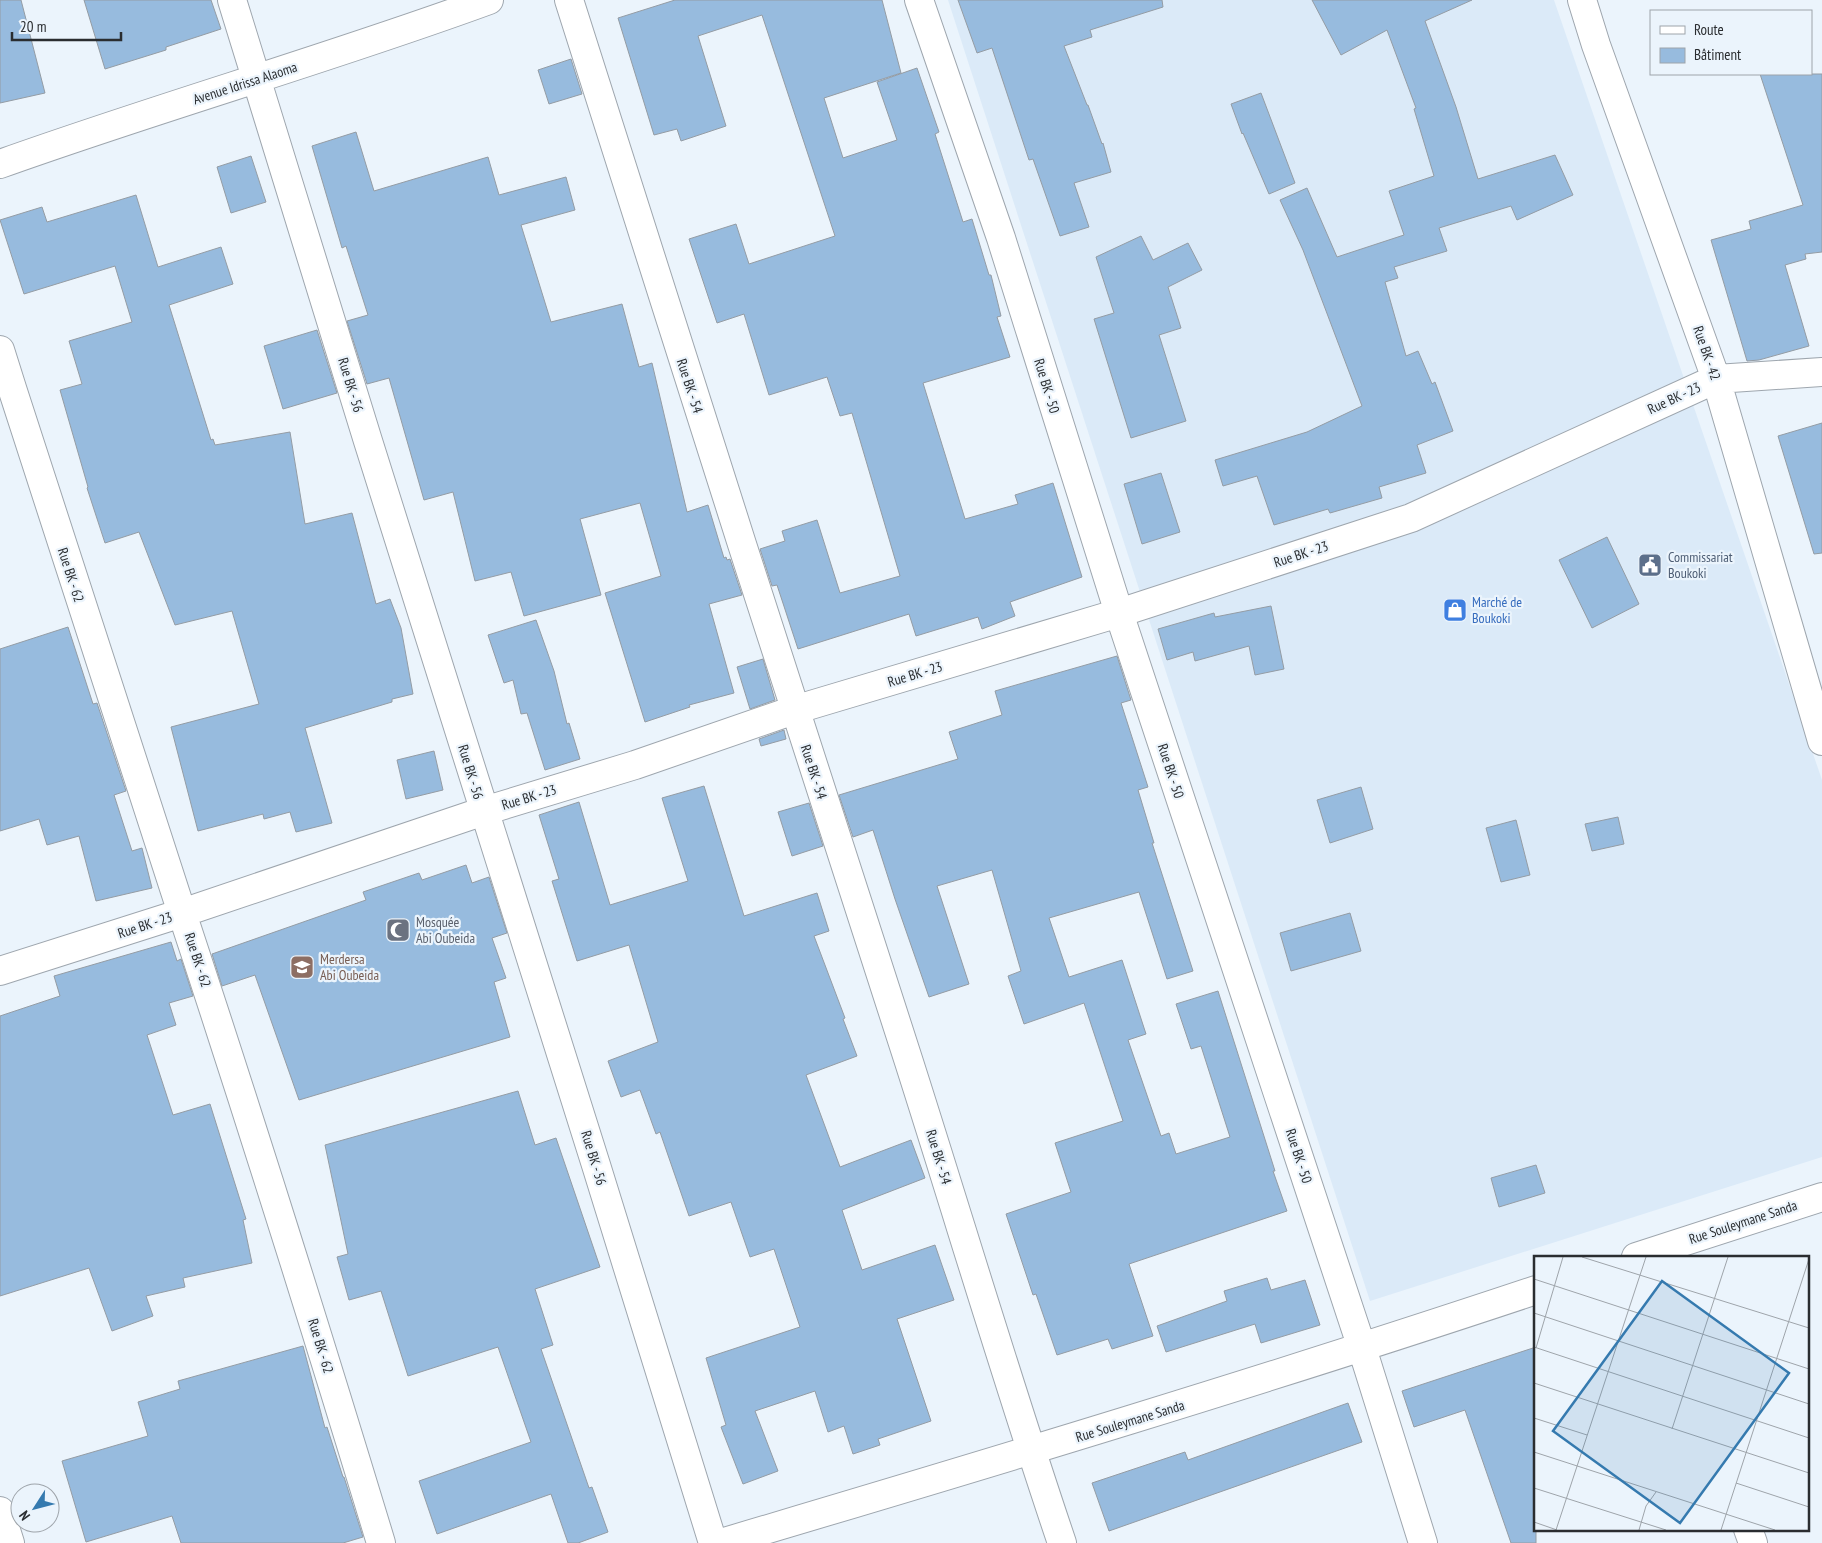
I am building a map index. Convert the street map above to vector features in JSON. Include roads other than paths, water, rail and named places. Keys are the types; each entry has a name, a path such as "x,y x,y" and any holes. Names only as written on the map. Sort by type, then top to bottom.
{"street":[{"name":"Rue BK - 56","path":"232,0 713,1543"},
{"name":"Avenue Idrissa Alaoma","path":"0,164 96,130 398,34 489,0"},
{"name":"Rue BK - 54","path":"569,0 794,710 910,1065 1031,1451 1062,1543"},
{"name":"Rue BK - 50","path":"918,0 1001,238 1119,613 1362,1348 1422,1543"},
{"name":"Rue BK - 42","path":"1582,0 1716,379 1822,741"},
{"name":"Rue BK - 62","path":"0,350 60,542 300,1278 381,1543"},
{"name":"Rue BK - 23","path":"0,972 484,811 635,765 794,710 1119,613 1411,518 1716,379 1822,372"},
{"name":"Rue Souleymane Sanda","path":"1652,1254 1822,1197"},
{"name":"Rue Souleymane Sanda","path":"721,1543 1031,1451 1362,1348 1534,1291"},
{"path":"0,1511 10,1543"},
{"path":"1748,1530 1752,1543"}],"place":[{"name":"Commissariat Boukoki","path":"1650,565"},
{"name":"Marché de Boukoki","path":"1455,610"},
{"name":"Mosquée Abi Oubeida","path":"398,930"},
{"name":"Merdersa Abi Oubeida","path":"302,967"}]}
